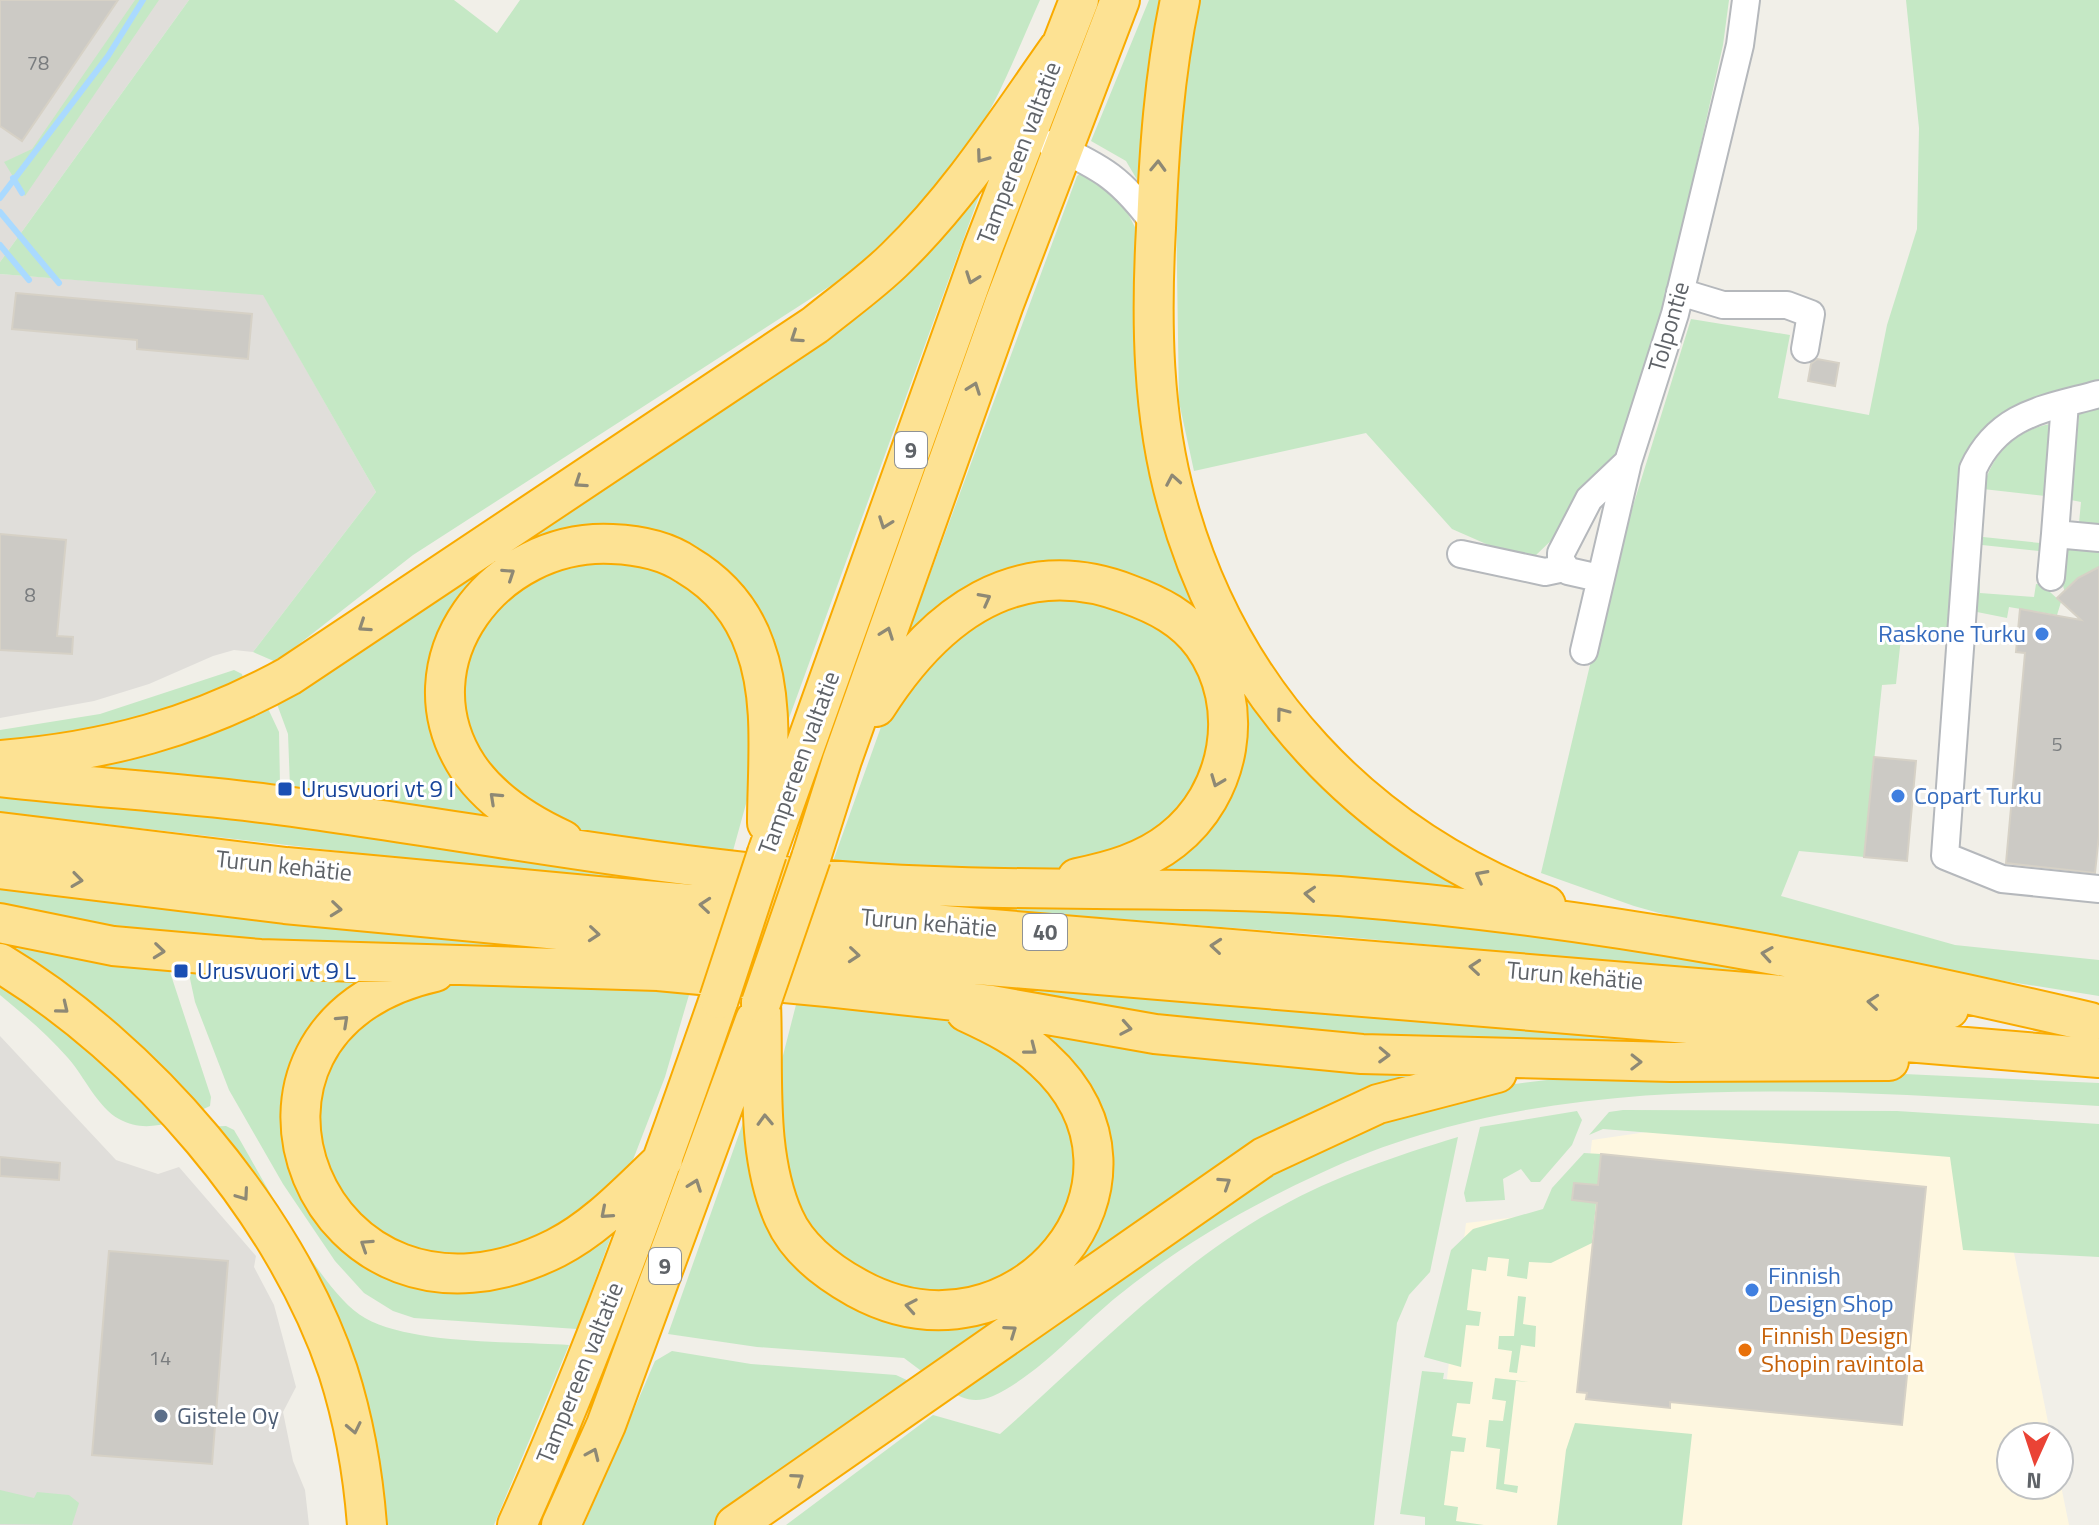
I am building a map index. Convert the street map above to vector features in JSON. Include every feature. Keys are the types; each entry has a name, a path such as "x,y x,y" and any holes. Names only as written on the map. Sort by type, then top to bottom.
{"highway":[{"name":"Tampereen valtatie","path":"517,1525 568,1410 663,1160 767,853 1026,133 1079,0"},
{"name":"Tampereen valtatie","path":"561,1525 606,1425 761,1003 842,760 1062,149 1120,0"},
{"path":"1180,0 1158,147 1152,293 1156,364 1176,501 1195,560 1224,624 1262,685 1302,739 1343,783 1392,824 1512,892 1605,928"},
{"path":"0,760 120,744 166,732 248,699 289,676 815,325 894,260 929,224 1059,48"},
{"path":"586,851 507,809 479,782 454,738 447,708 446,679 457,637 469,613 490,588 515,569 557,550 602,543 652,549 681,560 723,592 742,620 755,646 765,699 767,853"},
{"path":"842,760 898,672 919,648 952,619 987,597 1022,584 1056,579 1106,586 1169,613 1203,645 1226,695 1228,738 1221,770 1209,800 1172,840 1140,859 1098,874 1022,889"},
{"path":"0,777 282,805 681,865 840,881 1022,889 1325,895 1507,914 1882,973 2093,1040"},
{"name":"Turun kehätie","path":"0,832 286,867 597,896 1529,971 2093,1040"},
{"name":"Turun kehätie","path":"0,869 255,901 590,933 2093,1040"},
{"path":"0,923 113,946 178,953 658,971 938,1000 1251,1045 1362,1054 1558,1060 1851,1062 2093,1040"},
{"path":"0,963 64,1008 146,1078 189,1124 257,1215 295,1274 337,1369 359,1453 367,1525"},
{"path":"465,966 401,982 376,996 338,1024 310,1069 301,1101 302,1150 320,1198 343,1227 365,1245 413,1267 446,1272 506,1266 554,1249 585,1230 663,1160"},
{"path":"761,1003 768,1155 775,1194 790,1230 815,1260 865,1292 908,1307 953,1310 1003,1298 1044,1273 1079,1223 1093,1167 1087,1126 1079,1105 1045,1060 1011,1034 938,1000"},
{"path":"735,1525 1264,1157 1378,1104 1425,1089 1558,1060"}],"street":[{"name":"Tolpontie","path":"1584,651 1628,462 1680,292 1740,45 1746,0"},
{"path":"1026,133 1107,171 1131,192 1156,226"},
{"path":"1680,292 1723,305 1787,305 1811,314 1805,349"},
{"path":"2099,394 2024,415 1999,430 1981,451 1973,469 1945,856 2002,879 2099,889"},
{"path":"2051,577 2065,403"},
{"path":"1564,568 1561,553 1566,539 1589,499 1628,462"},
{"path":"2055,534 2099,538"},
{"path":"1461,554 1545,572 1564,568 1572,573 1599,578"}],"shaded area":[{"path":"0,0 189,0 0,262"},
{"path":"0,274 263,294 376,492 253,652 234,650 213,656 149,684 94,701 0,718"},
{"path":"0,1036 116,1160 158,1174 179,1167 256,1256 254,1267 274,1305 296,1387 283,1412 293,1461 305,1490 309,1525 0,1525"},
{"path":"1667,1129 1992,1143 2048,1421 1995,1421 1995,1501 2064,1501 2069,1525 1429,1525 1466,1223 1584,1209 1592,1140"}],"green space":[{"path":"135,0 159,0 25,196 4,162 32,149"},
{"path":"189,0 454,0 497,33 520,0 1040,0 999,93 964,152 913,215 855,270 413,555 276,662 253,652 376,492 263,295 0,274 0,262"},
{"path":"1149,0 1172,0 1139,183 1126,161 1091,141"},
{"path":"1197,0 1729,0 1723,45 1664,308 1622,446 1560,532 1535,556 1493,547 1452,529 1366,433 1194,471 1179,402 1175,142"},
{"path":"1906,0 2099,0 2099,383 1977,439 1967,457 1956,507 1950,640 1946,643 1901,638 1896,684 1882,685 1864,857 1799,851 1781,896 1955,945 2099,960 2099,996 1766,943 1634,906 1541,873 1610,580 1691,319 1790,335 1778,398 1869,415 1887,325 1917,229 1919,128"},
{"path":"1086,169 1123,204 1138,233 1146,325 1247,678 1512,904 1111,882 1189,840 1229,673 1071,571 901,653 1077,176"},
{"path":"978,187 981,191 780,743 761,626 590,530 437,660 504,823 365,805 290,787 288,734 274,696"},
{"path":"2099,405 2099,525 2079,523 2081,502 2071,500 2079,414"},
{"path":"2050,424 2055,430 2045,496 1983,489 1992,465 2007,446 2026,432"},
{"path":"2043,526 2041,567 2038,567 2039,551 1982,545 1983,537 2040,543"},
{"path":"2066,541 2099,544 2099,568 2078,578 2065,593 2062,582"},
{"path":"610,554 698,584 741,648 754,720 749,793 731,858 582,837 528,811 465,735 461,719 467,645 523,579"},
{"path":"1975,576 1980,578 1980,593 2034,597 2036,584 2056,585 2050,592 2061,602 2057,615 2009,607 2007,618 1972,611"},
{"path":"1029,596 1129,601 1201,659 1218,732 1186,812 1106,860 1061,869 1016,874 832,864 886,713 941,640"},
{"path":"234,670 242,674 245,684 204,707 0,747 0,730 100,714"},
{"path":"264,700 279,732 280,785 246,782 206,784 85,773 77,758"},
{"path":"0,788 1540,930 1809,980 1336,936 512,871 0,812"},
{"path":"0,888 283,923 1827,1053 1544,1051 283,951 0,913"},
{"path":"0,936 170,972 211,1097 210,1106 195,1113 0,953"},
{"path":"402,971 336,1010 305,1197 314,1212 336,1235 405,1276 616,1223 577,1329 414,1318 393,1311 364,1293 335,1261 283,1184 229,1090 195,1002 189,974"},
{"path":"0,978 45,1009 172,1122 139,1126 111,1114 60,1049 0,995"},
{"path":"442,982 691,988 665,1077 631,1165 581,1217 502,1254 421,1255 368,1230 327,1172 319,1114 327,1064 366,1018"},
{"path":"798,997 944,1018 966,1024 1018,1054 1072,1122 1076,1188 1040,1260 956,1299 841,1268 784,1190 779,1071"},
{"path":"1013,1024 1474,1068 1418,1082 924,1373 904,1358 757,1347 668,1334 755,1089 797,1259 991,1315 1103,1172"},
{"path":"1861,1072 2099,1083 2099,1106 1904,1095 1703,1093 1603,1099 1505,1114 1411,1138 1294,1186 1242,1213 1167,1259 1119,1295 1043,1363 1010,1387 993,1396 974,1400 947,1389 1196,1215 1262,1175 1329,1141 1398,1112 1469,1092 1564,1078 1664,1073"},
{"path":"1577,1111 1582,1120 1572,1145 1540,1182 1531,1182 1521,1169 1503,1179 1505,1200 1466,1202 1464,1193 1480,1127"},
{"path":"1897,1111 2099,1124 2099,1257 1963,1250 1950,1157 1603,1129 1589,1135 1609,1112"},
{"path":"226,1126 234,1130 276,1203 330,1285 365,1318 385,1327 436,1337 569,1345 494,1525 377,1525 369,1454 205,1127"},
{"path":"1458,1137 1430,1272 1409,1295 1397,1323 1374,1525 786,1525 933,1415 1000,1434 1168,1284 1241,1230 1278,1208 1344,1176"},
{"path":"1584,1153 1601,1154 1592,1243 1551,1263 1529,1262 1527,1279 1507,1276 1509,1259 1488,1257 1486,1271 1472,1269 1467,1310 1481,1312 1479,1326 1466,1325 1461,1367 1424,1357 1451,1250 1473,1229 1543,1209 1552,1188"},
{"path":"1518,1296 1526,1297 1523,1324 1536,1326 1535,1347 1521,1345 1517,1373 1509,1372 1512,1351 1498,1349 1499,1336 1514,1336"},
{"path":"672,1351 751,1364 896,1375 911,1382 724,1525 584,1525 655,1361"},
{"path":"1422,1371 1444,1373 1443,1379 1473,1382 1470,1404 1457,1403 1452,1436 1466,1438 1464,1452 1451,1451 1444,1505 1458,1507 1456,1521 1484,1525 1425,1525 1425,1517 1400,1514"},
{"path":"1495,1378 1530,1382 1516,1381 1504,1484 1518,1486 1517,1493 1496,1489 1500,1449 1486,1447 1489,1420 1503,1421 1506,1401 1492,1399"},
{"path":"1575,1423 1692,1434 1682,1525 1557,1525 1566,1450"},
{"path":"0,1490 34,1498 37,1492 69,1495 79,1503 72,1525 0,1524"}],"building":[{"path":"0,0 118,0 22,141 0,126"},
{"path":"16,293 252,314 248,359 137,349 137,340 12,329"},
{"path":"1817,359 1839,363 1835,386 1808,381 1811,364"},
{"path":"0,534 66,540 57,636 73,637 72,654 0,650"},
{"path":"2099,567 2099,835 2095,873 2006,863 2025,653 2016,652 2020,609 2081,620 2057,598 2078,578"},
{"path":"1874,757 1916,761 1907,861 1864,857"},
{"path":"1601,1154 1926,1187 1902,1425 1670,1402 1670,1408 1586,1399 1587,1393 1577,1392 1597,1203 1572,1200 1574,1183 1598,1185"},
{"path":"0,1157 60,1163 59,1180 0,1176"},
{"path":"109,1251 228,1261 212,1464 92,1455"}],"waterway":[{"path":"0,198 108,56 143,0"},
{"path":"13,178 22,193"},
{"path":"0,212 59,283"},
{"path":"0,245 29,280"}],"place":[{"name":"Raskone Turku","path":"2042,634"},
{"name":"Urusvuori vt 9 I","path":"285,789"},
{"name":"Copart Turku","path":"1898,796"},
{"name":"Urusvuori vt 9 L","path":"181,971"},
{"name":"Finnish Design Shop","path":"1752,1290"},
{"name":"Finnish Design Shopin ravintola","path":"1745,1350"},
{"name":"Gistele Oy","path":"161,1416"}]}
